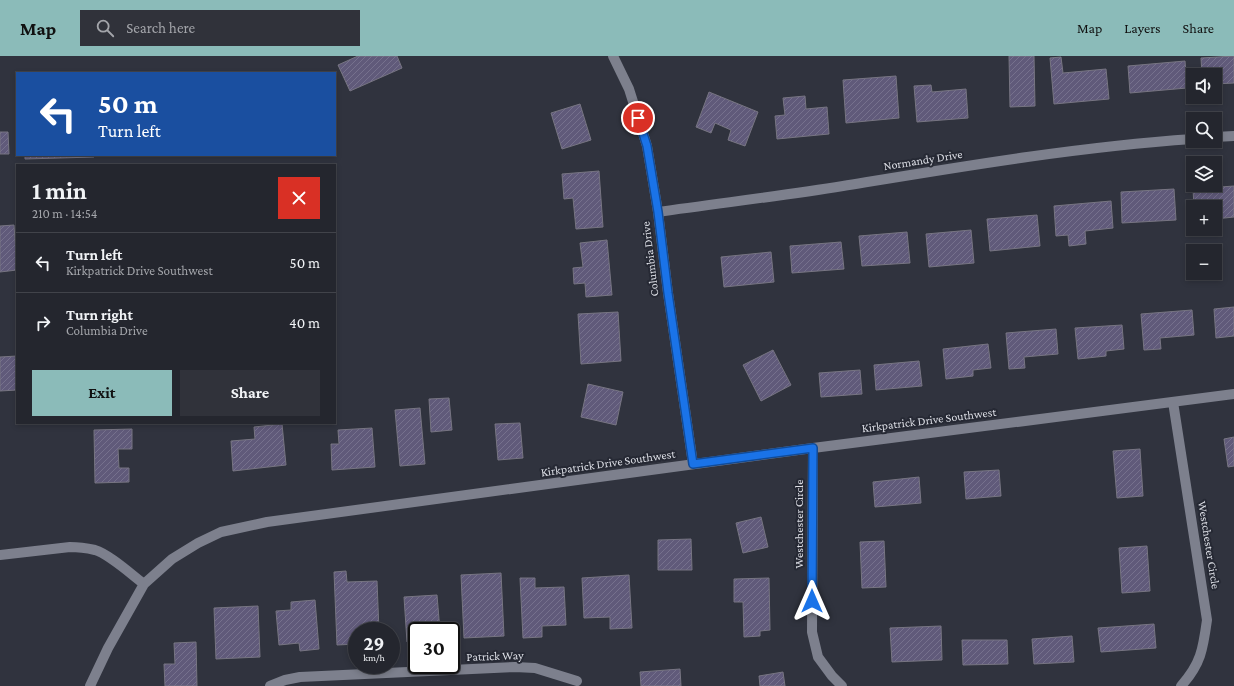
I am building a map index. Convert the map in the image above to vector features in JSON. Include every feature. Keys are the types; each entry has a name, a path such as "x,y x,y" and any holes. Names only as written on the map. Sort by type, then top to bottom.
{"street":[{"name":"Columbia Drive","path":"613,56 629,90 647,146 658,212 668,293 693,464"},
{"path":"1222,137 1234,136"},
{"name":"Normandy Drive","path":"658,212 841,186 988,162 1138,142 1186,139"},
{"name":"Kirkpatrick Drive Southwest","path":"90,686 111,642 144,584 172,559 198,542 221,532 250,525 693,464 1234,394"},
{"name":"Westchester Circle","path":"1174,402 1207,620 1203,648 1194,670 1180,686"},
{"name":"Westchester Circle","path":"813,448 812,632 818,658 842,686"},
{"path":"0,555 70,547 81,547 97,550 144,584"},
{"name":"Patrick Way","path":"270,686 285,680 300,677 515,667 535,668 577,681"}],"building":[{"path":"358,56 397,56 402,68 350,91 338,65"},
{"path":"1009,56 1034,56 1035,106 1010,107"},
{"path":"1234,56 1234,83 1222,84 1222,68 1202,68 1201,58"},
{"path":"1061,57 1063,73 1106,69 1109,99 1054,104 1050,58"},
{"path":"1185,61 1186,88 1130,93 1128,66"},
{"path":"896,76 899,118 846,123 843,80"},
{"path":"931,85 932,92 966,89 968,118 917,122 914,86"},
{"path":"709,92 758,112 745,146 728,140 731,130 715,123 711,133 696,127"},
{"path":"805,96 806,109 827,107 829,134 777,139 775,116 785,115 783,98"},
{"path":"580,104 591,140 562,149 551,113"},
{"path":"0,132 8,132 9,154 0,154"},
{"path":"25,156 94,156 94,157 25,159"},
{"path":"599,171 603,227 576,229 573,198 564,199 562,174"},
{"path":"1234,186 1234,217 1222,218 1222,200 1194,200 1193,192 1222,192 1222,187"},
{"path":"1174,189 1176,220 1122,223 1121,192"},
{"path":"1111,201 1113,228 1085,231 1086,244 1069,246 1068,235 1056,236 1054,206"},
{"path":"1037,215 1040,246 990,251 987,219"},
{"path":"14,225 16,270 0,272 0,226"},
{"path":"971,230 974,263 929,267 926,234"},
{"path":"907,232 910,263 862,266 859,236"},
{"path":"607,240 612,295 586,297 585,283 574,284 573,268 583,267 580,243"},
{"path":"841,242 844,269 792,273 790,246"},
{"path":"771,252 774,282 724,287 721,257"},
{"path":"1234,307 1234,336 1216,338 1214,309"},
{"path":"1192,310 1194,335 1160,338 1161,349 1144,350 1141,314"},
{"path":"618,312 621,361 581,364 578,314"},
{"path":"1122,325 1124,349 1106,351 1106,356 1078,359 1075,328"},
{"path":"1056,329 1058,354 1024,357 1025,368 1009,369 1006,333"},
{"path":"988,344 991,368 973,370 973,376 946,379 943,349"},
{"path":"773,350 791,385 761,401 743,365"},
{"path":"16,356 16,390 0,391 0,357"},
{"path":"919,361 922,386 876,390 874,365"},
{"path":"860,370 862,394 821,397 819,373"},
{"path":"588,384 623,392 616,425 581,417"},
{"path":"449,398 452,430 431,432 429,399"},
{"path":"420,408 425,464 400,466 395,410"},
{"path":"520,423 523,458 498,460 495,424"},
{"path":"282,424 286,465 233,471 231,441 255,439 254,427"},
{"path":"372,428 375,467 332,470 331,444 339,444 338,430"},
{"path":"132,429 132,449 118,449 119,468 129,468 129,482 95,483 94,430"},
{"path":"1234,437 1234,466 1228,467 1224,439"},
{"path":"1140,449 1143,496 1117,498 1113,451"},
{"path":"999,470 1001,496 966,499 964,472"},
{"path":"919,477 921,503 875,507 873,482"},
{"path":"761,517 768,547 743,553 736,523"},
{"path":"691,539 692,570 658,570 658,540"},
{"path":"884,541 886,587 862,588 860,542"},
{"path":"1147,546 1150,591 1122,593 1119,548"},
{"path":"346,571 347,582 377,581 379,622 348,622 348,644 337,645 334,572"},
{"path":"501,573 504,636 464,638 461,575"},
{"path":"629,575 632,628 610,629 610,617 584,618 582,578"},
{"path":"520,578 535,578 535,588 564,587 566,625 542,626 542,637 523,638"},
{"path":"769,578 770,630 760,631 760,636 744,637 743,602 734,602 734,579"},
{"path":"437,595 439,622 408,622 408,642 407,642 404,597"},
{"path":"315,600 319,649 300,651 299,643 279,645 276,611 291,610 291,602"},
{"path":"258,606 260,657 216,659 214,608"},
{"path":"1154,624 1156,648 1101,652 1098,628"},
{"path":"941,626 942,660 892,662 890,628"},
{"path":"1072,636 1074,662 1034,664 1032,639"},
{"path":"962,640 1007,640 1008,664 963,665"},
{"path":"196,642 197,686 165,686 164,664 175,664 174,643"},
{"path":"680,669 681,686 641,686 640,672"},
{"path":"783,672 785,686 760,686 759,676"}],"route":[{"path":"638,118 647,146 658,212 668,293 693,464 813,448 812,601"}]}
